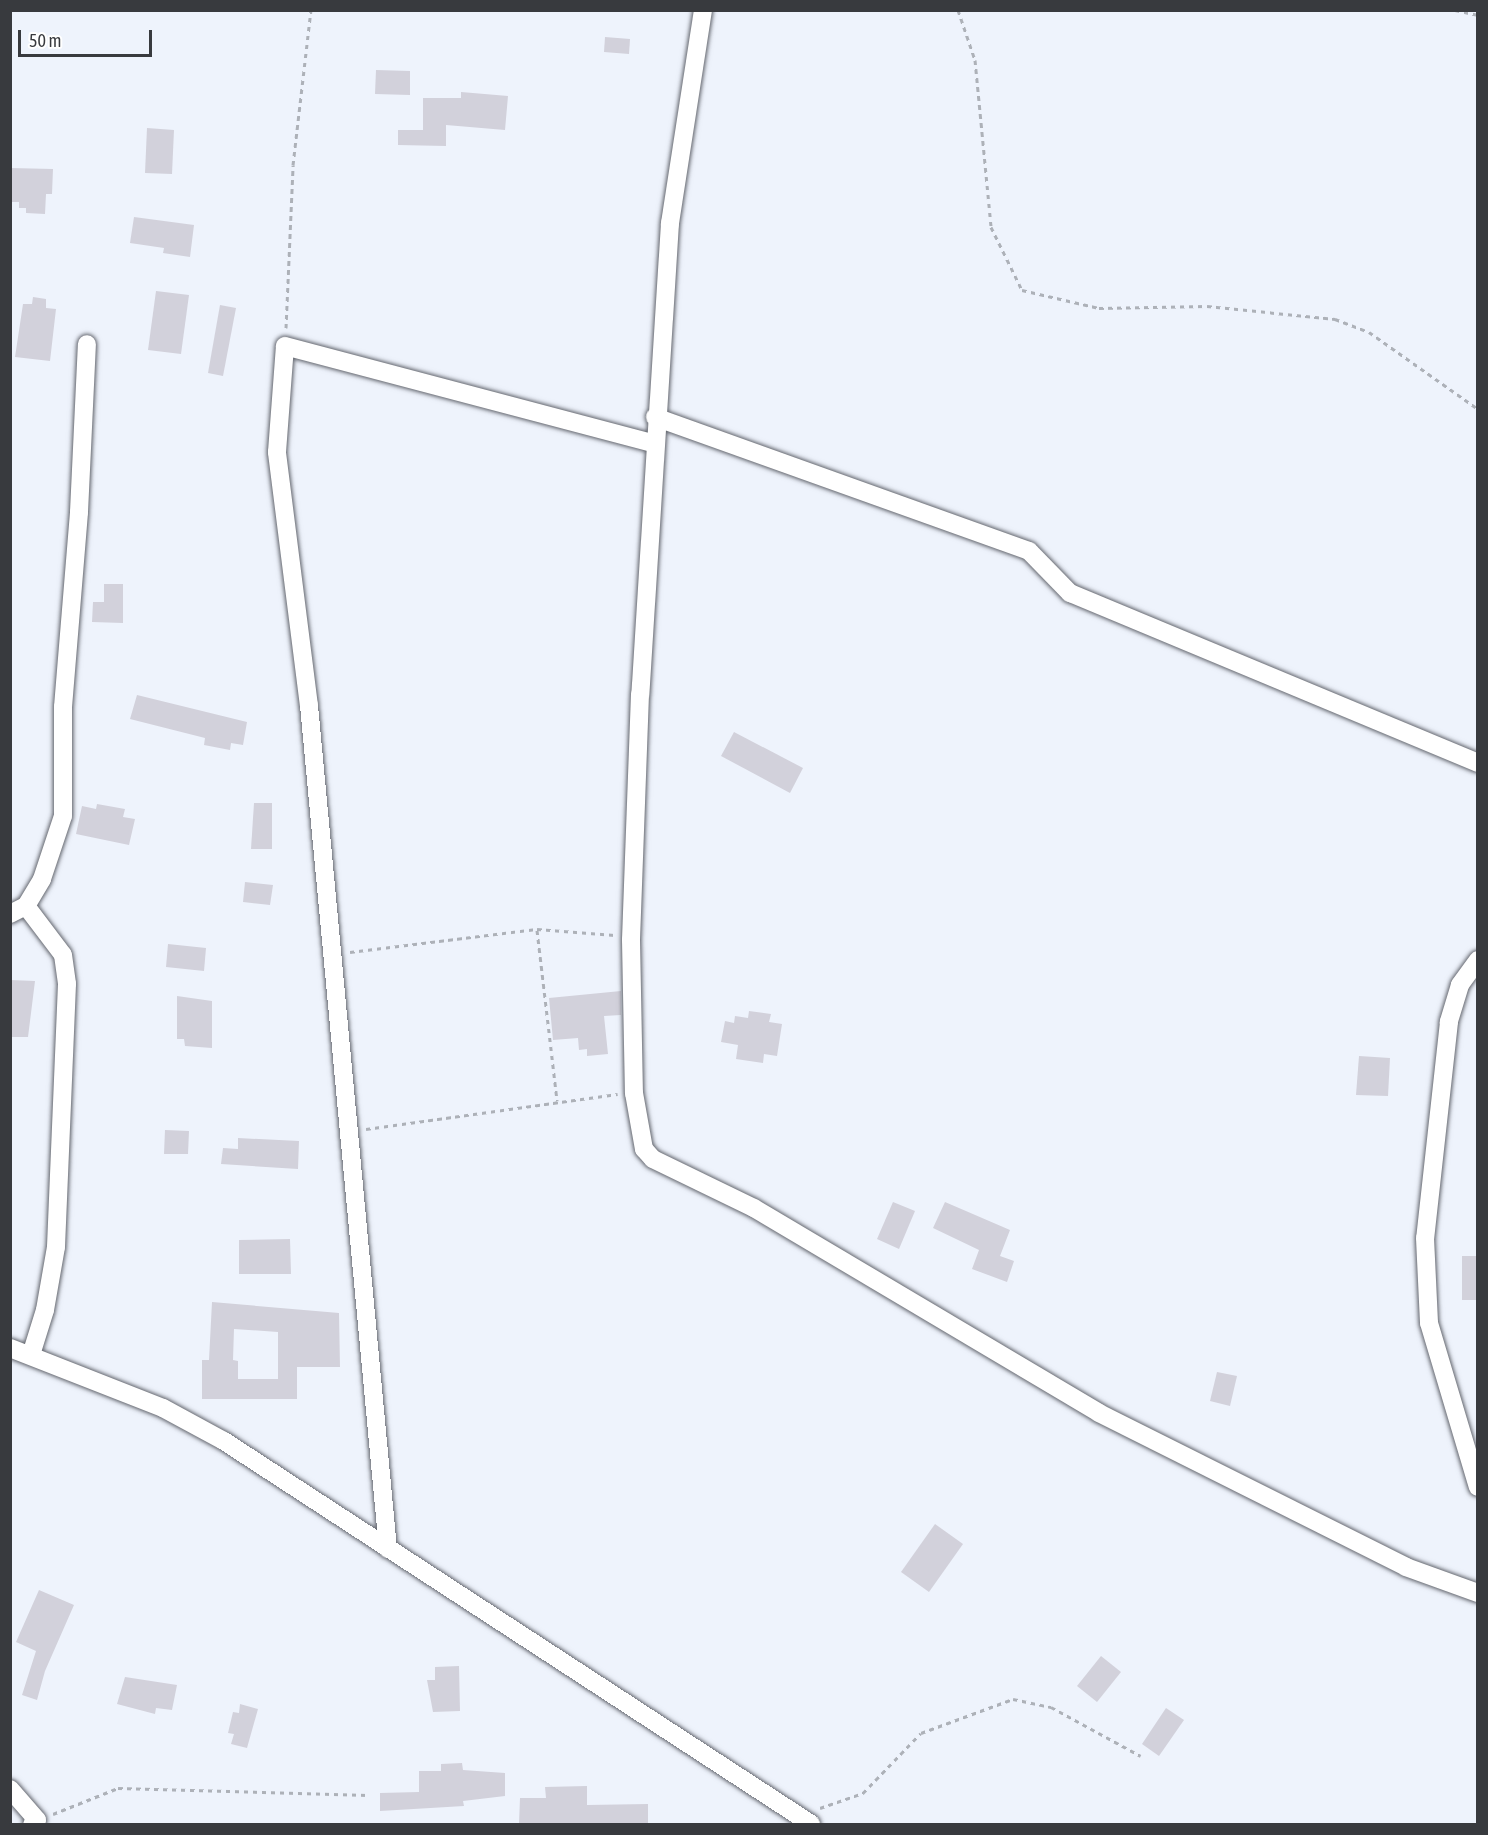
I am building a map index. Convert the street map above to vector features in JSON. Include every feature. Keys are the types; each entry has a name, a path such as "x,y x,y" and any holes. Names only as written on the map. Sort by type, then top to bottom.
{"street":[{"path":"703,10 670,223 653,443 631,940 634,1093 644,1149 653,1159 754,1208 1098,1413 1406,1567 1478,1593"},
{"path":"31,1356 45,1310 56,1246 67,984 63,955 18,910 51,861 63,816 63,707 79,512 87,344"},
{"path":"388,1549 347,1132 309,706 277,452 285,346 653,443"},
{"path":"655,417 1029,551 1070,593 1478,763"},
{"path":"1478,960 1460,985 1449,1022 1425,1238 1425,1274 1429,1323 1478,1487"},
{"path":"10,1348 173,1413 282,1477 388,1549 804,1820"},
{"path":"10,1789 34,1822"}],"path":[{"path":"285,346 293,165 310,10"},
{"path":"958,10 975,60 991,227 1022,290 1099,308 1207,306 1335,319 1369,332 1478,410"},
{"path":"1455,10 1478,15"},
{"path":"331,955 537,929 610,934 631,940"},
{"path":"537,929 556,1101"},
{"path":"347,1132 556,1101 634,1093"},
{"path":"804,1820 863,1793 921,1732 1013,1699 1051,1707 1141,1756"},
{"path":"34,1822 118,1788 368,1796"}],"building":[{"path":"605,37 630,39 629,54 604,52"},
{"path":"376,70 410,71 410,95 375,94"},
{"path":"461,92 508,96 505,130 446,125 446,146 398,145 398,130 423,130 423,98 461,98"},
{"path":"147,128 174,130 172,174 145,173"},
{"path":"10,168 53,169 52,194 46,194 45,214 26,213 26,208 19,208 19,202 10,202"},
{"path":"134,217 194,225 190,257 163,253 164,248 130,243"},
{"path":"156,291 189,295 181,354 148,350"},
{"path":"33,297 46,299 46,308 56,309 50,361 15,357 23,304 32,304"},
{"path":"220,305 236,308 223,376 208,373"},
{"path":"104,584 123,584 123,623 92,622 93,602 104,602"},
{"path":"137,695 247,722 243,745 231,743 230,750 204,745 205,738 130,719"},
{"path":"734,732 803,768 790,793 721,756"},
{"path":"254,803 272,803 272,849 251,849"},
{"path":"97,804 125,809 123,817 135,819 129,845 76,834 82,806 96,809"},
{"path":"245,882 273,885 270,905 243,902"},
{"path":"168,944 206,948 204,971 166,967"},
{"path":"10,980 35,981 28,1037 10,1037"},
{"path":"621,991 621,1015 604,1016 608,1054 587,1056 587,1049 579,1050 578,1038 553,1040 549,998"},
{"path":"177,996 212,1001 212,1048 185,1046 184,1039 177,1039"},
{"path":"749,1011 771,1014 769,1022 782,1024 777,1056 764,1054 763,1063 736,1059 738,1045 721,1042 725,1021 734,1023 735,1016 748,1018"},
{"path":"1359,1056 1390,1058 1388,1096 1356,1095"},
{"path":"165,1130 189,1131 188,1154 164,1154"},
{"path":"238,1138 299,1141 298,1169 221,1164 223,1148 238,1149"},
{"path":"893,1202 915,1211 899,1249 877,1239"},
{"path":"945,1202 1010,1230 1000,1256 1014,1261 1007,1282 972,1269 979,1250 933,1228"},
{"path":"290,1239 291,1274 239,1274 239,1240"},
{"path":"1462,1256 1478,1256 1478,1300 1462,1300"},
{"path":"212,1302 339,1313 340,1367 297,1367 297,1399 202,1399 202,1360 209,1360","holes":["234,1329 278,1332 278,1379 238,1379 238,1361 233,1360"]},
{"path":"1217,1372 1237,1376 1230,1406 1210,1401"},
{"path":"935,1524 963,1544 929,1592 901,1572"},
{"path":"39,1590 74,1605 45,1671 37,1700 22,1695 36,1651 16,1642"},
{"path":"1101,1656 1121,1672 1097,1702 1077,1686"},
{"path":"459,1666 460,1711 433,1712 427,1680 435,1680 435,1667"},
{"path":"125,1677 177,1685 172,1710 156,1708 155,1714 117,1704"},
{"path":"240,1704 258,1709 247,1748 231,1744 234,1734 228,1733 233,1712 239,1713"},
{"path":"1166,1708 1184,1720 1159,1756 1142,1744"},
{"path":"462,1763 463,1770 505,1773 505,1796 463,1801 464,1806 380,1811 380,1793 419,1792 419,1771 441,1771 441,1764"},
{"path":"587,1786 587,1805 648,1804 648,1824 519,1824 520,1798 546,1798 545,1787"}]}
